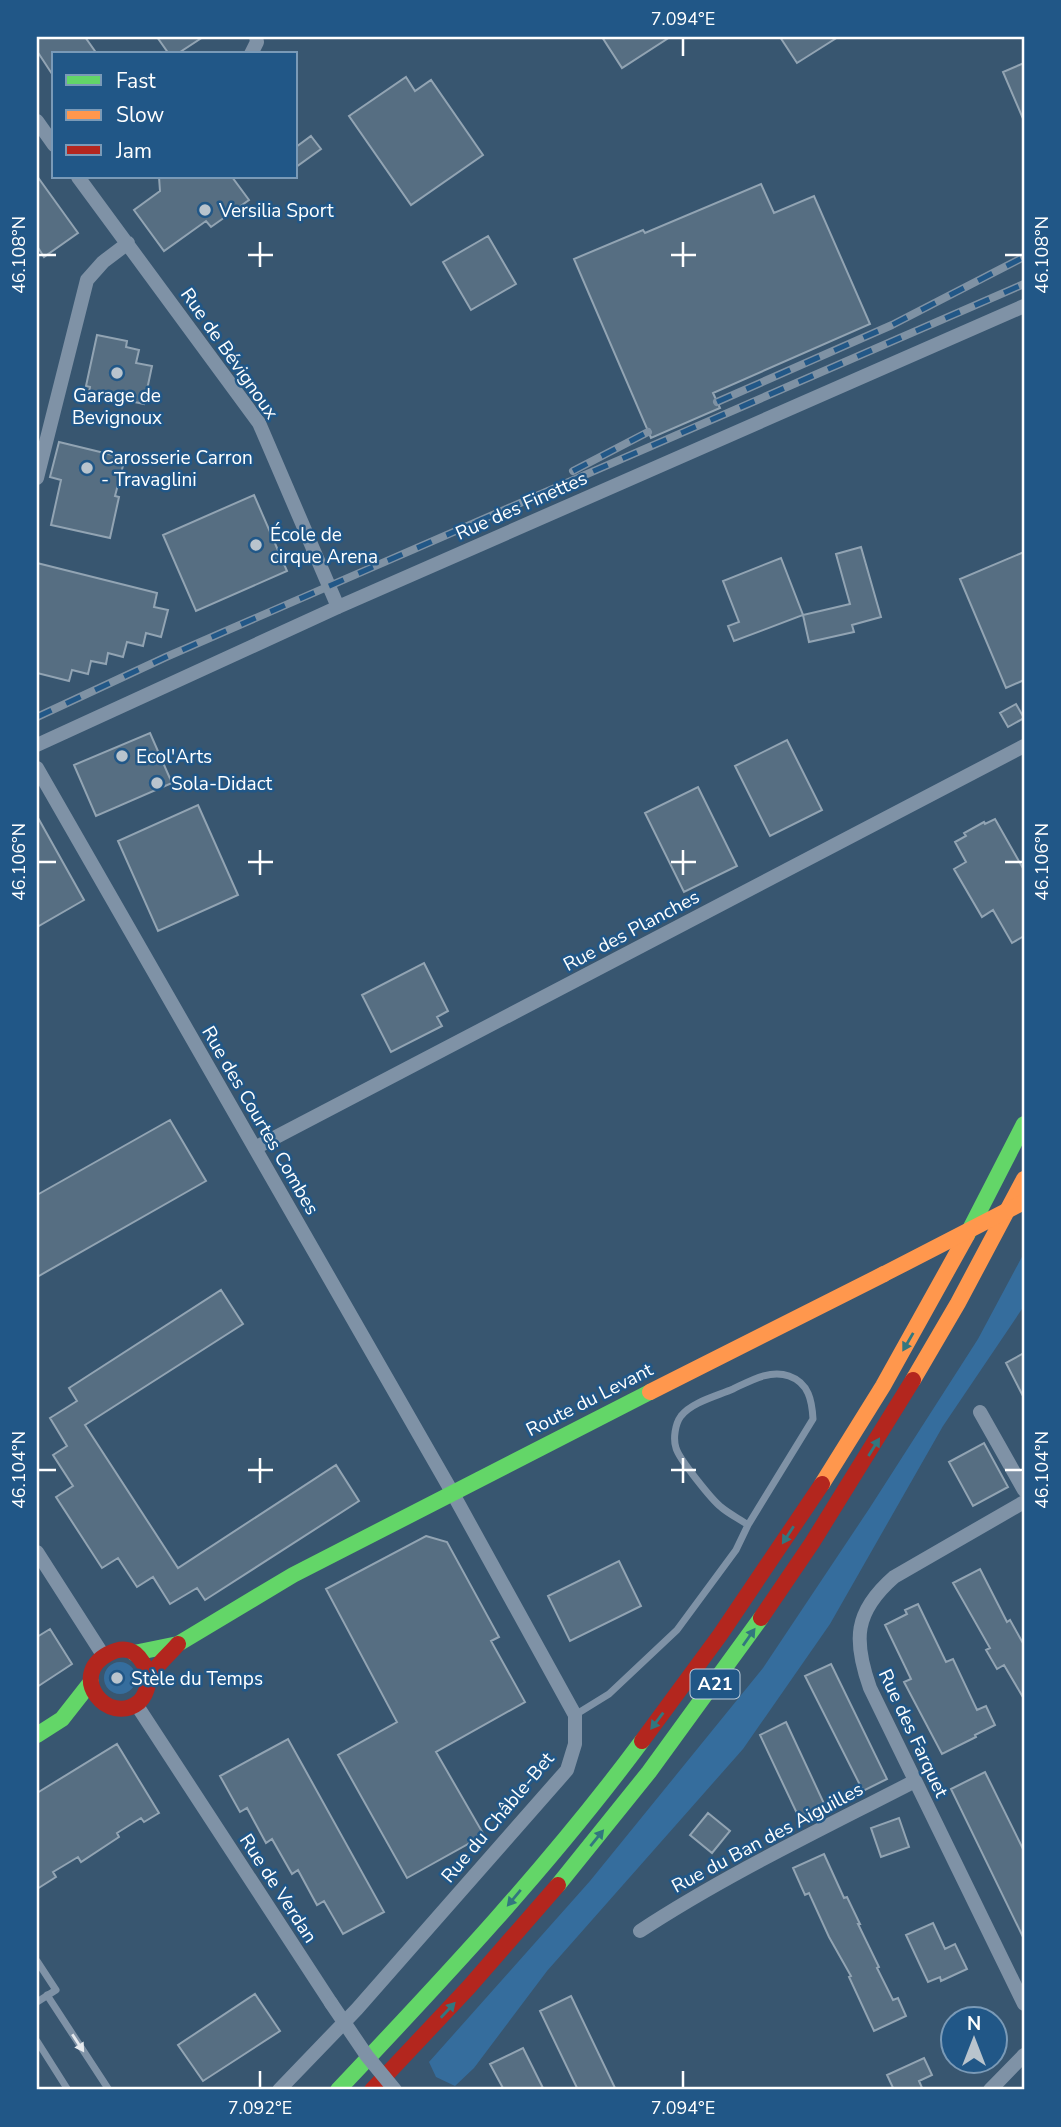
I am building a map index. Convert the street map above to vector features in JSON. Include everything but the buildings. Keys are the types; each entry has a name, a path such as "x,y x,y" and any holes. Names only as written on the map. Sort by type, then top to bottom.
{"main road":[{"name":"A21","path":"338,2090 450,1972 545,1863 631,1755 715,1642 775,1556 874,1401 948,1271 1024,1124"},
{"name":"A21","path":"372,2090 481,1975 554,1890 668,1748 732,1661 838,1506 898,1408 977,1271 1024,1179"},
{"name":"Route du Levant","path":"135,1653 178,1644 293,1575 1024,1202"},
{"name":"Route du Levant","path":"150,1679 178,1644"},
{"path":"121,1649 135,1653 146,1664 150,1679 146,1693 136,1704 123,1709 109,1706 97,1698 91,1682 93,1666 103,1655 121,1649"},
{"path":"62,1719 91,1682"},
{"path":"37,1735 62,1719 109,1706"}],"street":[{"path":"37,121 52,142"},
{"name":"Rue de Bévignoux","path":"79,178 259,423 338,607"},
{"path":"37,478 87,279 103,262 128,243"},
{"name":"Rue des Finettes","path":"37,745 338,607 1024,306"},
{"name":"Rue des Planches","path":"255,1148 1024,746"},
{"name":"Rue des Courtes Combes","path":"37,768 452,1492"},
{"path":"980,1412 1024,1490"},
{"path":"452,1492 575,1715"},
{"name":"Rue des Farquet","path":"1024,1502 894,1577 883,1586 865,1611 858,1638 863,1669 870,1688 1024,2004"},
{"path":"37,1552 103,1655"},
{"name":"Rue de Verdan","path":"136,1704 331,2003 367,2056 395,2090"},
{"name":"Rue du Châble-Bet","path":"279,2090 357,2009 567,1770 575,1744 575,1715"},
{"name":"Rue du Ban des Aiguilles","path":"640,1931 696,1895 757,1861 915,1781"},
{"path":"990,2090 1024,2055"}],"lane":[{"path":"575,1715 609,1694 677,1630 736,1550 748,1525 813,1419 812,1400 806,1387 790,1376 775,1374 759,1377 696,1406 681,1416 675,1433 676,1448 692,1472 720,1507 748,1525"},
{"path":"37,1961 56,1990 37,2002"},
{"path":"47,1996 109,2090"},
{"path":"37,2041 68,2090"}],"shaded area":[{"path":"1024,1253 1024,1306 943,1426 830,1624 743,1749 547,1971 474,2068 455,2086 436,2077 429,2062 590,1881 763,1668 978,1339"},
{"path":"120,1662 131,1667 136,1678 131,1689 120,1694 109,1689 104,1678 109,1667"}],"railway":[{"path":"717,402 892,325 1024,257"},
{"path":"37,717 166,657 1024,284"},
{"path":"573,471 648,432"}],"traffic: fast":[{"path":"967,1235 1024,1124"},
{"path":"134,1653 178,1644 293,1575 650,1392"},
{"path":"558,1885 649,1772 761,1618"},
{"path":"37,1735 62,1719 91,1682"},
{"path":"338,2090 457,1963 533,1876 642,1741"}],"traffic: slow":[{"path":"913,1380 958,1303 1024,1179"},
{"path":"884,1274 1024,1202"},
{"path":"822,1484 883,1386 967,1235"},
{"path":"650,1392 884,1274"}],"traffic: jam":[{"path":"761,1618 812,1543 913,1380"},
{"path":"642,1741 720,1635 822,1484"},
{"path":"150,1679 140,1658 124,1649 116,1650 96,1663 91,1674 96,1696 115,1708 127,1708 142,1699 155,1669 178,1644"},
{"path":"372,2090 469,1987 558,1885"}],"place":[{"name":"Versilia Sport","path":"205,210"},
{"name":"Garage de Bevignoux","path":"117,373"},
{"name":"Carosserie Carron - Travaglini","path":"87,468"},
{"name":"École de cirque Arena","path":"256,545"},
{"name":"Ecol'Arts","path":"122,756"},
{"name":"Sola-Didact","path":"157,783"},
{"name":"Stèle du Temps","path":"117,1678"}]}
